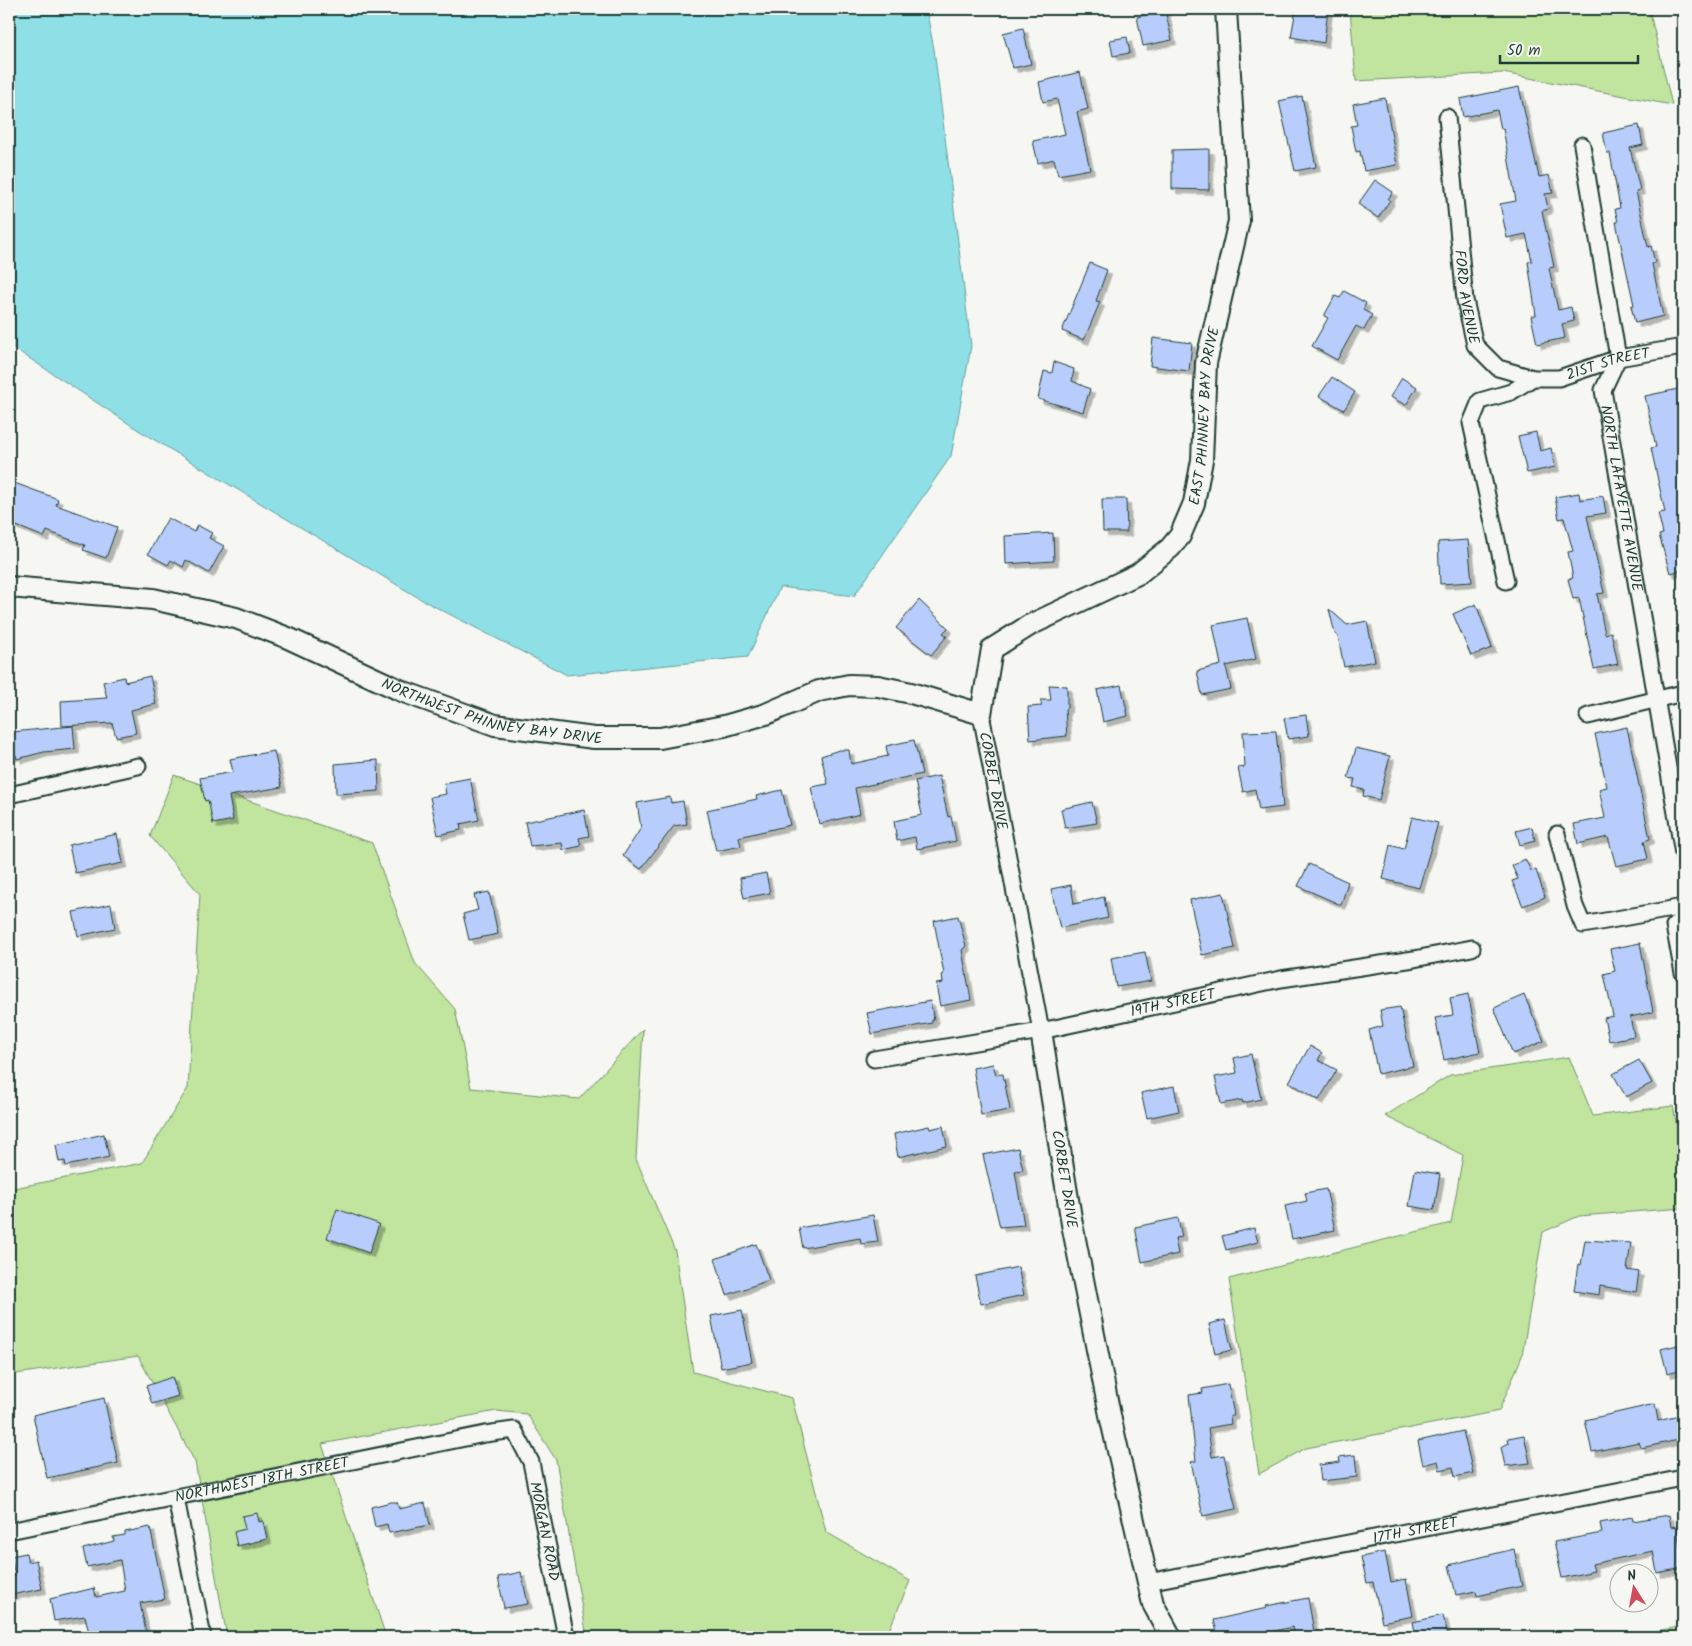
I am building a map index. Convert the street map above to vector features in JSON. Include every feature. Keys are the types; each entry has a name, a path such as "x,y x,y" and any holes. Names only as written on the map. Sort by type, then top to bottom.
{"street":[{"name":"EAST PHINNEY BAY DRIVE","path":"981,714 992,649 1030,625 1138,574 1170,548 1180,536 1194,503 1202,460 1206,363 1239,222 1226,9"},
{"name":"FORD AVENUE","path":"1447,117 1466,300 1475,345 1498,368 1533,378"},
{"path":"1582,145 1618,358"},
{"name":"21ST STREET","path":"1533,378 1560,378 1618,358 1683,347"},
{"name":"NORTH LAFAYETTE AVENUE","path":"1618,358 1603,390 1683,854"},
{"path":"1506,581 1471,423 1480,401 1511,392 1533,378"},
{"name":"NORTHWEST PHINNEY BAY DRIVE","path":"9,587 153,599 236,618 288,638 404,692 495,726 594,738 660,738 724,726 766,714 819,691 849,685 878,686 902,691 981,714"},
{"path":"1588,716 1683,694"},
{"name":"CORBET DRIVE","path":"981,714 1041,1031 1072,1226 1111,1420 1153,1604 1171,1637"},
{"path":"9,795 138,766"},
{"path":"1558,834 1575,906 1583,925 1683,906"},
{"path":"1683,916 1674,926 1683,973"},
{"name":"19TH STREET","path":"874,1059 1041,1031 1281,979 1414,959 1472,948"},
{"name":"NORTHWEST 18TH STREET","path":"9,1531 485,1434 514,1430"},
{"name":"MORGAN ROAD","path":"514,1430 531,1462 566,1637"},
{"name":"17TH STREET","path":"1148,1582 1683,1478"},
{"path":"176,1498 203,1637"}],"green space":[{"path":"1350,9 1649,9 1672,105 1503,73 1356,81"},
{"path":"174,775 372,843 415,963 455,1009 471,1088 579,1099 643,1029 636,1159 675,1251 693,1372 792,1398 826,1532 910,1581 886,1637 587,1637 556,1460 527,1414 496,1411 322,1444 386,1637 227,1637 195,1462 138,1356 9,1375 9,1189 142,1163 188,1088 200,894 150,836"},
{"path":"1569,1057 1593,1116 1673,1106 1683,1159 1683,1208 1579,1216 1543,1232 1522,1356 1499,1411 1306,1448 1259,1474 1229,1279 1451,1223 1463,1155 1385,1116 1450,1075"},
{"path":"1683,1626 1683,1637 1626,1637"}],"water":[{"path":"9,9 926,9 934,49 971,346 951,456 854,596 780,587 748,657 567,675 424,601 143,433 9,345"}],"building":[{"path":"1296,9 1328,9 1324,43 1291,37"},
{"path":"1165,10 1172,40 1143,46 1137,17"},
{"path":"1023,28 1031,64 1013,68 1003,33"},
{"path":"1127,37 1130,53 1113,56 1110,40"},
{"path":"1080,72 1088,109 1077,112 1090,169 1058,175 1054,159 1038,163 1033,141 1065,134 1057,99 1043,102 1039,82"},
{"path":"1519,87 1539,177 1549,175 1553,193 1545,194 1548,209 1542,211 1554,267 1549,268 1558,310 1571,307 1574,321 1562,324 1565,338 1537,344 1531,316 1536,315 1528,262 1532,261 1526,234 1507,238 1500,204 1516,201 1503,128 1501,129 1497,110 1463,117 1460,99"},
{"path":"1302,96 1316,167 1295,171 1279,101"},
{"path":"1385,98 1397,165 1364,171 1360,151 1356,152 1351,126 1357,125 1353,104"},
{"path":"1639,125 1643,145 1630,148 1640,190 1636,191 1648,247 1651,246 1655,263 1652,264 1663,316 1635,323 1631,306 1634,305 1616,222 1618,222 1615,209 1620,208 1610,153 1607,153 1603,133"},
{"path":"1209,149 1209,190 1172,189 1172,150"},
{"path":"1375,180 1393,192 1378,218 1358,204"},
{"path":"1090,263 1107,270 1096,301 1100,302 1084,340 1062,331"},
{"path":"1344,291 1366,303 1363,310 1372,315 1364,330 1356,326 1337,360 1312,346 1328,318 1324,316 1335,296 1340,298"},
{"path":"1153,338 1192,343 1189,371 1150,366"},
{"path":"1054,362 1074,369 1072,381 1090,389 1083,412 1038,399 1044,371 1052,373"},
{"path":"1332,377 1355,392 1344,410 1319,396"},
{"path":"1402,378 1417,387 1406,405 1390,397"},
{"path":"1683,388 1683,570 1670,573 1659,535 1663,534 1658,513 1665,512 1651,448 1656,447 1645,396"},
{"path":"1536,432 1540,451 1551,448 1555,467 1527,473 1518,436"},
{"path":"9,481 58,499 56,505 117,527 106,558 83,550 85,545 47,531 44,537 9,523"},
{"path":"1579,493 1580,500 1603,496 1606,513 1587,516 1604,593 1597,594 1605,634 1611,632 1618,664 1594,669 1579,598 1573,599 1568,579 1573,578 1568,552 1573,551 1564,518 1559,519 1555,497"},
{"path":"1102,499 1126,499 1127,532 1103,532"},
{"path":"168,518 194,532 197,525 212,533 209,538 224,546 209,573 186,560 183,567 171,560 168,565 148,554"},
{"path":"1053,533 1054,561 1006,564 1005,536"},
{"path":"1468,540 1472,582 1440,584 1438,542"},
{"path":"919,600 948,628 943,633 947,636 931,655 896,628"},
{"path":"1476,604 1492,648 1471,656 1453,614"},
{"path":"1329,609 1347,625 1367,621 1375,661 1344,667 1338,636 1335,634"},
{"path":"1247,618 1256,659 1226,666 1231,689 1202,695 1197,671 1221,665 1213,625"},
{"path":"150,676 156,704 131,710 136,733 116,737 112,723 62,726 61,701 107,698 103,682 124,677 125,682"},
{"path":"1049,685 1067,686 1067,708 1065,709 1067,736 1030,740 1028,707 1042,706 1040,700 1051,700"},
{"path":"1121,685 1128,716 1103,722 1097,690"},
{"path":"1306,715 1309,736 1288,739 1284,718"},
{"path":"73,726 75,749 44,752 17,759 16,755 9,757 9,737 13,737 12,732"},
{"path":"1627,727 1650,839 1644,841 1648,859 1616,866 1608,837 1578,844 1574,824 1605,818 1599,789 1607,787 1595,734"},
{"path":"1276,731 1283,807 1259,810 1255,789 1243,792 1238,768 1245,767 1243,732"},
{"path":"914,740 922,774 855,788 860,814 819,824 811,787 828,784 821,756 839,750 849,750 851,764 888,756 886,746"},
{"path":"1356,748 1390,756 1379,800 1363,796 1364,790 1353,787 1355,779 1348,778"},
{"path":"274,751 282,787 229,796 233,820 213,824 208,800 205,801 200,778 233,772 230,759"},
{"path":"378,760 379,791 336,794 335,764"},
{"path":"939,776 948,817 951,816 956,841 917,849 915,837 897,841 894,821 922,815 915,781"},
{"path":"470,778 479,820 460,824 461,830 438,835 430,797 446,794 444,783"},
{"path":"782,790 790,825 739,837 741,846 716,851 707,810 757,799 756,796"},
{"path":"670,797 671,803 683,801 687,824 674,826 641,869 623,856 641,828 637,803"},
{"path":"1092,802 1097,823 1065,828 1061,809"},
{"path":"584,810 589,836 579,838 581,846 563,850 562,843 530,846 525,822"},
{"path":"1412,817 1438,823 1419,888 1383,879 1390,845 1404,849"},
{"path":"1532,827 1535,841 1520,845 1516,831"},
{"path":"117,834 123,863 75,873 69,845"},
{"path":"1525,859 1531,871 1536,870 1545,897 1523,906 1512,881 1518,879 1512,866"},
{"path":"1309,864 1348,882 1341,905 1298,886"},
{"path":"766,873 770,893 744,898 740,878"},
{"path":"1071,885 1074,904 1104,897 1108,918 1060,928 1051,889"},
{"path":"489,892 498,934 469,940 463,914 478,910 474,895"},
{"path":"1223,893 1235,948 1202,955 1190,900"},
{"path":"111,904 115,928 78,936 73,912"},
{"path":"958,916 966,946 962,950 971,1000 940,1006 936,984 943,983 942,975 944,974 934,921"},
{"path":"1640,943 1653,1012 1630,1017 1634,1036 1609,1041 1604,1018 1613,1016 1604,974 1615,971 1610,949"},
{"path":"1145,952 1151,981 1116,987 1111,958"},
{"path":"1468,994 1480,1052 1444,1060 1435,1018 1453,1015 1450,998"},
{"path":"1524,995 1544,1041 1513,1054 1494,1008"},
{"path":"930,1001 934,1020 932,1020 932,1023 872,1034 867,1013"},
{"path":"1400,1007 1413,1066 1378,1074 1369,1030 1383,1026 1380,1010"},
{"path":"1310,1046 1322,1053 1318,1060 1337,1070 1319,1100 1289,1082"},
{"path":"1251,1054 1261,1099 1243,1103 1242,1100 1221,1104 1215,1077 1237,1073 1234,1058"},
{"path":"1639,1060 1652,1083 1626,1097 1613,1074"},
{"path":"993,1064 996,1075 1003,1074 1010,1110 981,1115 973,1068"},
{"path":"1174,1086 1179,1111 1147,1118 1141,1093"},
{"path":"929,1126 930,1129 943,1126 947,1146 898,1157 894,1134"},
{"path":"104,1134 109,1157 66,1166 65,1161 59,1162 56,1145"},
{"path":"1018,1148 1023,1170 1015,1171 1024,1225 1000,1227 983,1155"},
{"path":"1415,1170 1440,1174 1434,1210 1409,1206"},
{"path":"1326,1189 1335,1230 1292,1239 1285,1206 1307,1201 1305,1193"},
{"path":"337,1209 379,1224 369,1253 327,1238"},
{"path":"873,1215 878,1242 861,1244 860,1238 803,1248 799,1228"},
{"path":"1178,1218 1182,1237 1175,1238 1178,1254 1142,1262 1135,1227"},
{"path":"1254,1228 1258,1242 1226,1250 1222,1236"},
{"path":"1585,1240 1631,1243 1627,1270 1639,1272 1636,1292 1600,1286 1599,1295 1574,1291 1578,1264 1581,1265"},
{"path":"756,1244 769,1280 727,1295 715,1259"},
{"path":"1018,1267 1024,1295 981,1304 975,1276"},
{"path":"742,1310 752,1362 721,1368 711,1316"},
{"path":"1225,1320 1232,1350 1215,1354 1209,1324"},
{"path":"1678,1345 1683,1369 1667,1373 1661,1349"},
{"path":"172,1377 178,1396 152,1404 146,1386"},
{"path":"1228,1384 1234,1415 1230,1416 1231,1424 1208,1428 1212,1457 1224,1455 1236,1509 1203,1516 1191,1462 1196,1461 1189,1395 1203,1393 1202,1389"},
{"path":"104,1398 118,1463 47,1478 33,1415"},
{"path":"1655,1404 1658,1421 1683,1415 1683,1439 1641,1448 1639,1442 1592,1452 1585,1420"},
{"path":"1463,1431 1473,1473 1455,1477 1453,1467 1440,1470 1438,1461 1423,1465 1418,1441"},
{"path":"1524,1435 1530,1463 1505,1466 1501,1447 1509,1443 1508,1438"},
{"path":"1355,1455 1357,1477 1321,1481 1319,1465 1340,1462 1339,1457"},
{"path":"397,1502 399,1509 425,1503 430,1525 389,1533 387,1524 375,1527 371,1507"},
{"path":"257,1513 259,1522 263,1521 267,1539 237,1546 234,1532 245,1529 242,1516"},
{"path":"1669,1515 1671,1527 1677,1526 1683,1568 1660,1572 1660,1564 1655,1564 1653,1551 1592,1564 1594,1571 1562,1578 1554,1542 1602,1533 1600,1523 1632,1517 1633,1521"},
{"path":"150,1527 165,1599 140,1603 147,1637 90,1637 85,1616 54,1621 50,1599 94,1588 96,1597 125,1591 120,1560 87,1567 83,1549 114,1541 113,1537 125,1535 125,1532"},
{"path":"1514,1549 1522,1586 1477,1596 1476,1591 1456,1595 1449,1565"},
{"path":"1385,1552 1391,1582 1406,1579 1413,1616 1382,1622 1373,1582 1367,1583 1361,1557"},
{"path":"26,1553 28,1562 36,1560 42,1589 11,1595 9,1577 15,1576 11,1556"},
{"path":"521,1572 528,1604 504,1608 498,1577"},
{"path":"1308,1598 1315,1637 1294,1637 1292,1627 1249,1637 1218,1637 1214,1620 1267,1608 1266,1606"},
{"path":"1443,1615 1448,1637 1416,1637 1413,1622"}]}
